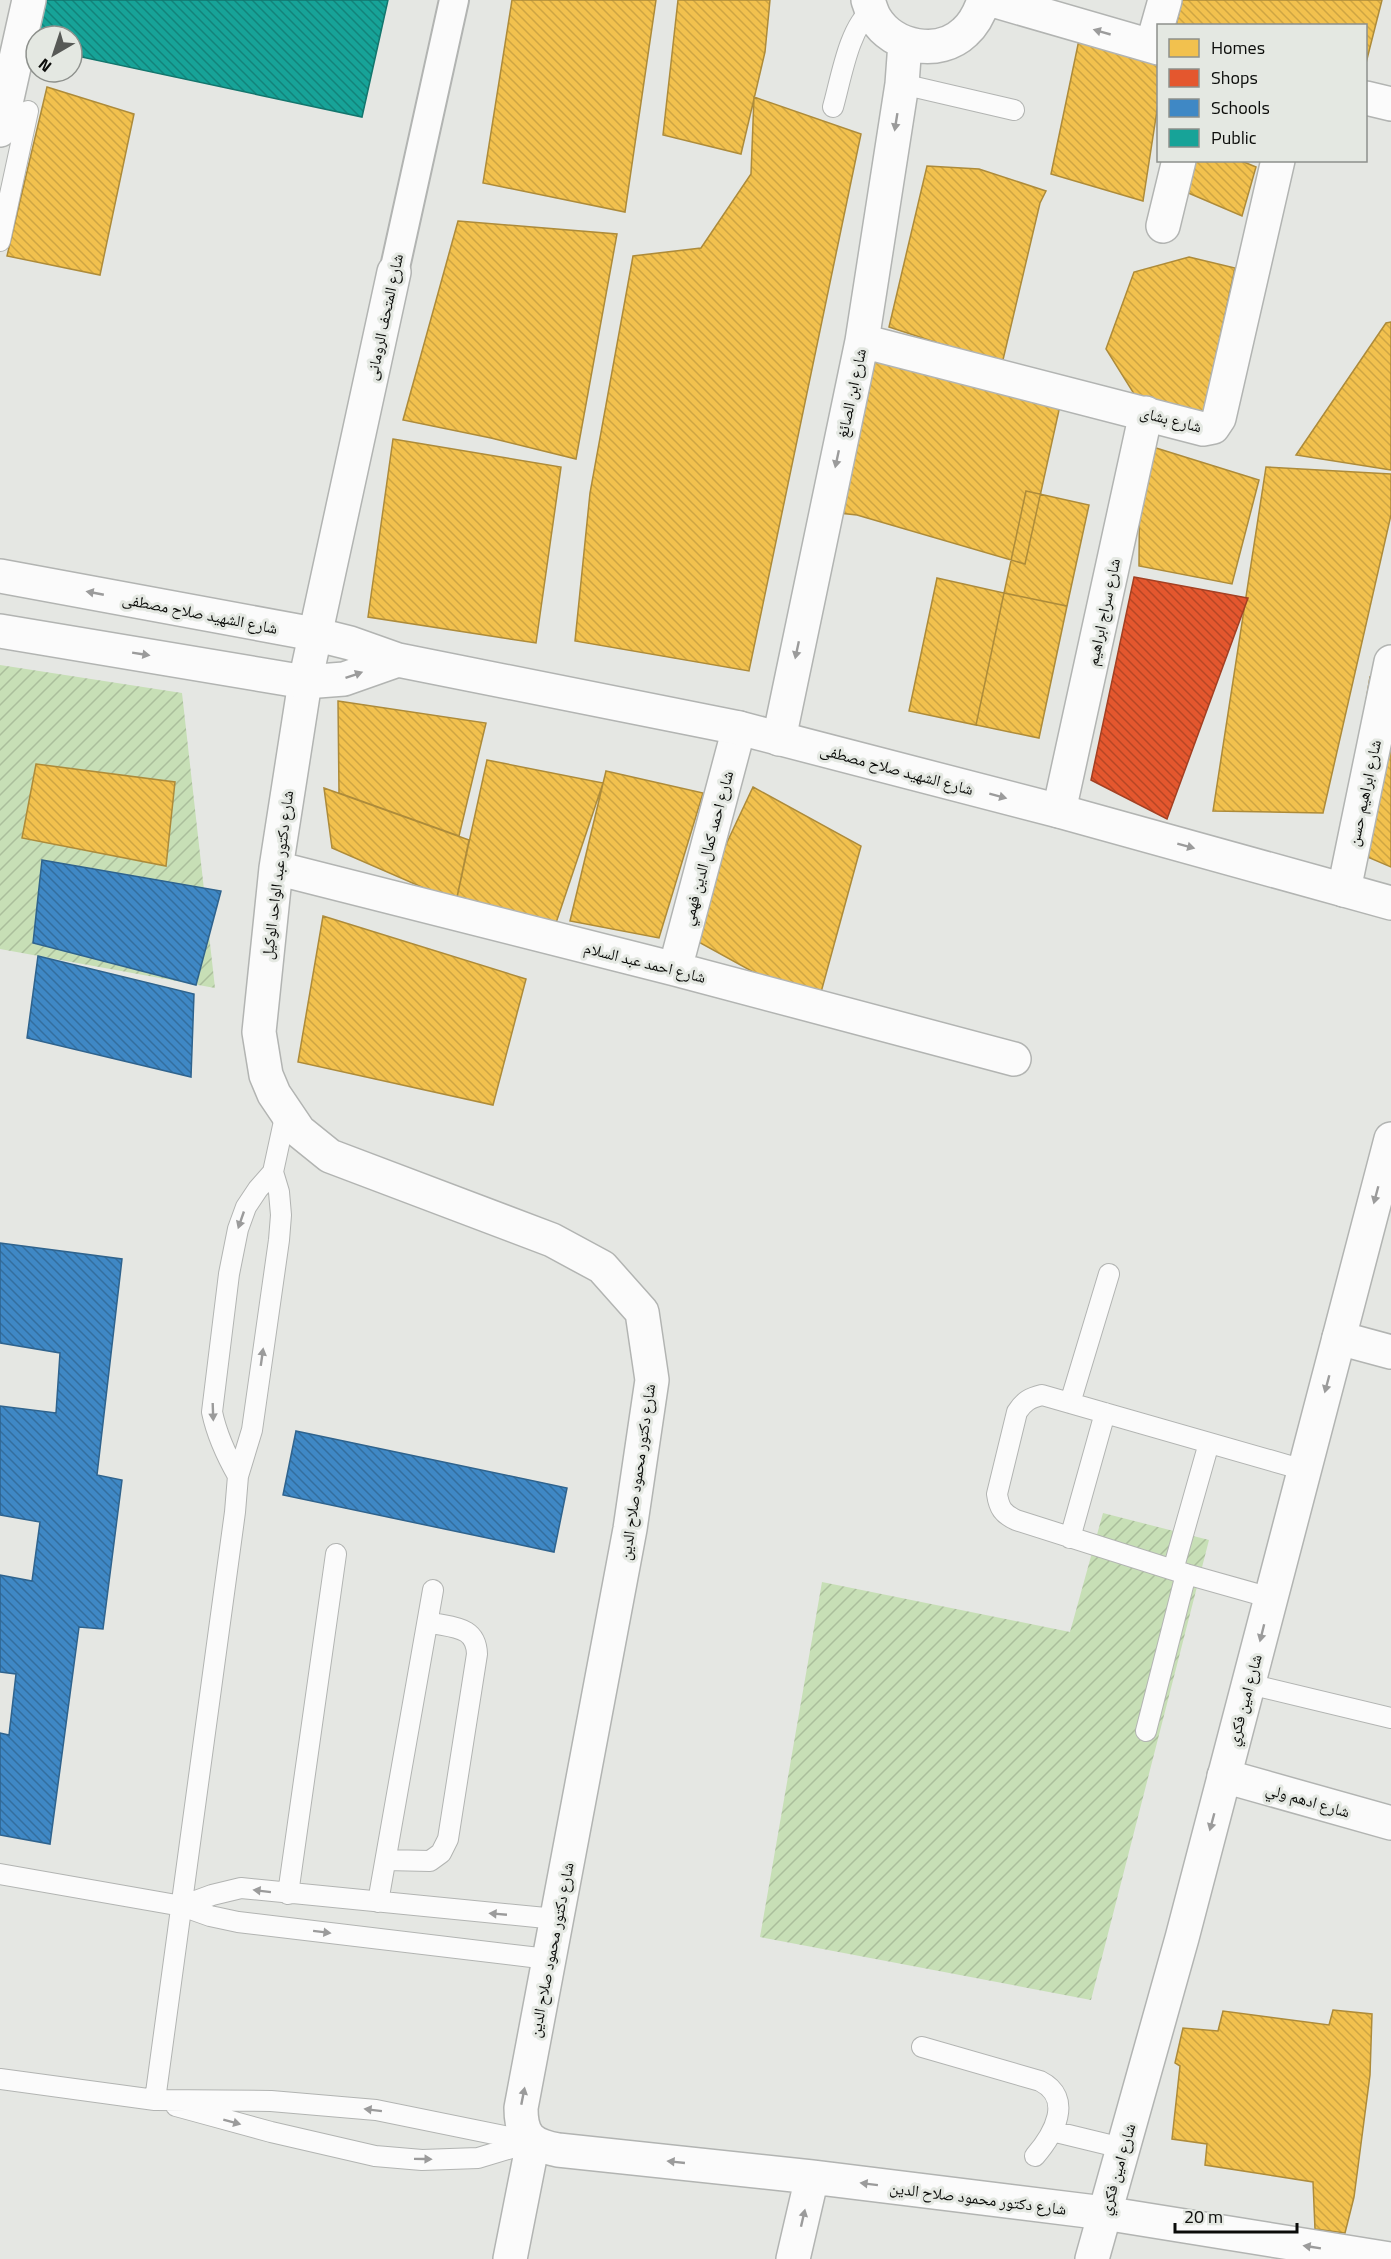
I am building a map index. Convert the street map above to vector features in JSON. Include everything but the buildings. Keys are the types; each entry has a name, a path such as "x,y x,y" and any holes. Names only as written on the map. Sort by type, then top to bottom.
{"street":[{"path":"0,130 29,0"},
{"name":"شارع المتحف الرومانى","path":"314,634 454,0"},
{"path":"870,5 875,18 888,33 905,43 926,48 947,44 965,33 978,17 984,0"},
{"path":"992,0 1155,47"},
{"path":"1160,24 1165,0"},
{"name":"شارع ابن الصائغ","path":"779,739 862,341 902,84 905,43"},
{"path":"1162,226 1178,162"},
{"name":"شارع بشاى","path":"862,341 1203,429 1214,427 1219,418 1278,162"},
{"name":"شارع سراج ابراهيم","path":"1059,811 1146,413"},
{"name":"شارع الشهيد صلاح مصطفى","path":"0,576 314,634 350,643 398,660 739,728 1059,811 1391,903"},
{"path":"0,631 305,682 344,679 398,660"},
{"name":"شارع دكتور عبد الواحد الوكيل","path":"285,1112 266,1075 259,1032 276,868 314,634"},
{"name":"شارع ابراهيم حسن","path":"1344,890 1391,662"},
{"name":"شارع احمد كمال الدين فهمي","path":"675,969 739,728"},
{"name":"شارع احمد عبد السلام","path":"276,868 675,969 1014,1059"},
{"name":"شارع دكتور محمود صلاح الدين","path":"285,1112 299,1131 330,1156 552,1240 602,1267 642,1312 652,1380 630,1529 520,2108 521,2123 525,2134 533,2142 543,2147 558,2150 812,2177 1104,2213 1379,2258"},
{"name":"شارع امين فكري","path":"1092,2259 1182,1938 1390,1150"},
{"path":"1339,1338 1391,1352"},
{"name":"شارع ادهم ولي","path":"1224,1776 1391,1823"},
{"path":"510,2259 533,2142"},
{"path":"793,2259 812,2177"}],"lane":[{"path":"833,107 856,31 870,5"},
{"path":"902,84 1014,110"},
{"path":"0,241 7,176 28,111"},
{"path":"156,2100 238,1476 252,1430 279,1240 281,1215 279,1192 273,1172 285,1112"},
{"path":"238,1476 215,1430 213,1401 229,1274 238,1229 246,1207 273,1172"},
{"path":"1070,1403 1109,1274"},
{"path":"1270,1598 1070,1538 1005,1515 998,1505 997,1494 1017,1412 1023,1403 1032,1397 1042,1395 1304,1470"},
{"path":"1070,1538 1105,1413"},
{"path":"1146,1731 1209,1443"},
{"path":"288,1894 336,1554"},
{"path":"378,1902 433,1590"},
{"path":"386,1860 430,1860 441,1853 447,1839 477,1654 477,1642 469,1632 428,1622"},
{"path":"1249,1684 1391,1718"},
{"path":"0,1874 182,1906 210,1916 238,1922 549,1959"},
{"path":"182,1906 241,1888 556,1919"},
{"path":"922,2047 1040,2080 1049,2085 1057,2094 1058,2103 1052,2131 1035,2156"},
{"path":"0,2079 156,2100 271,2101 376,2110 533,2142"},
{"path":"156,2100 271,2132 375,2156 422,2160 478,2157 533,2142"},
{"path":"1052,2131 1122,2148"}],"green space":[{"path":"0,665 182,693 215,988 0,949"},
{"path":"1103,1513 1209,1540 1091,2000 760,1937 822,1582 1070,1632"}]}
